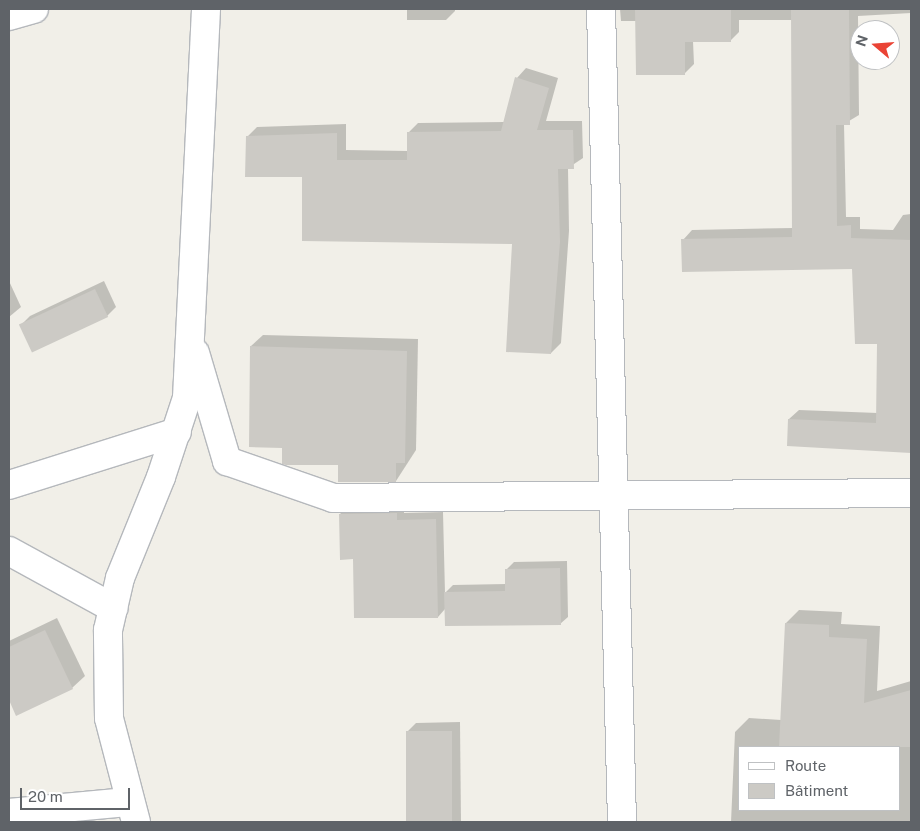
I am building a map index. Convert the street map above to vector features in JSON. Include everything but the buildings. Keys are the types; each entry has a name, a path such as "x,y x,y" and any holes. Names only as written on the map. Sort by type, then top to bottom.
{"street":[{"path":"9,16 34,9"},
{"path":"9,813 132,812 109,718 107,656 113,608 177,432 186,398 192,344 206,9"},
{"path":"601,9 622,822"},
{"path":"192,344 228,461 289,486 333,498 405,501 911,493"},
{"path":"9,485 177,432"},
{"path":"9,551 113,608"}]}
